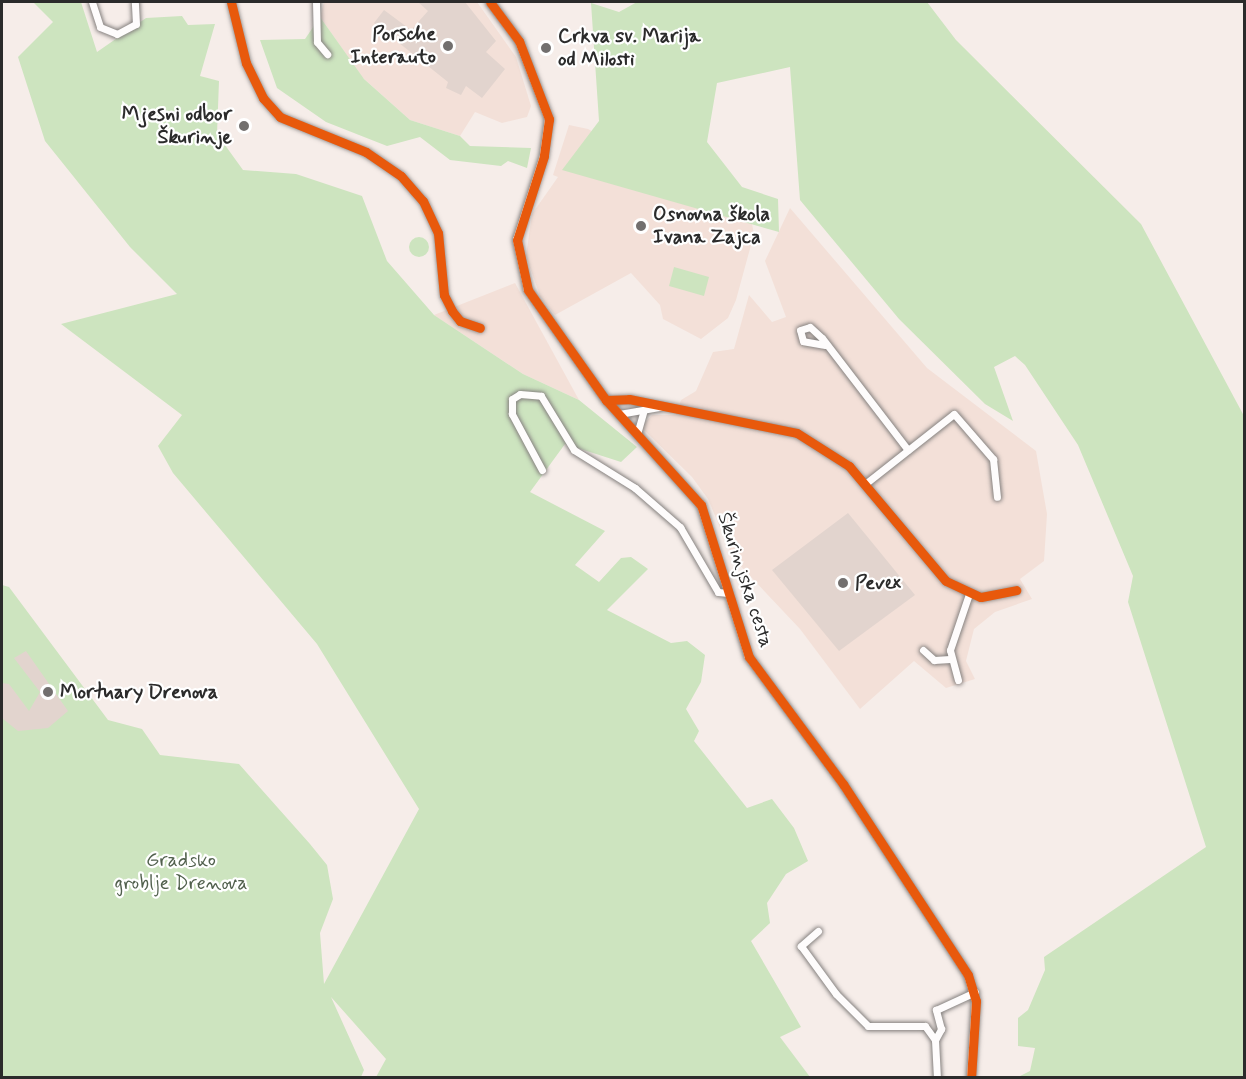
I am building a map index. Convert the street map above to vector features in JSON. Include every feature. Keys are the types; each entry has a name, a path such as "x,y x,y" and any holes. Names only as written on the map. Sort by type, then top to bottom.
{"street":[{"path":"92,2 100,27 117,34 136,24 135,2"},
{"path":"231,2 246,63 263,99 280,117 366,152 401,176 423,201 438,233 444,295 452,311 460,321 480,327"},
{"path":"316,2 317,42 327,54"},
{"name":"Škurinjska cesta","path":"490,2 527,58 549,119 544,156 521,215 520,266 541,313 606,400 701,504 742,642 764,682 843,784 975,992"},
{"path":"825,345 908,450"},
{"path":"542,470 515,424 511,404 520,394 541,396 574,450 635,488 680,527 718,592 728,593"},
{"path":"606,400 660,407 797,433 837,456 865,484 936,572 969,594 994,596 1016,590"},
{"path":"619,414 643,413 660,407"},
{"path":"637,434 643,413"},
{"path":"865,484 954,414 993,459 997,497"},
{"path":"958,680 950,659 969,594"},
{"path":"923,650 934,660 950,659"},
{"path":"818,931 802,944 803,950 864,1023 919,1023 935,1040"},
{"path":"937,1077 935,1040 941,1029 936,1010 975,992 971,1077"}],"shaded area":[{"path":"324,2 477,2 516,57 531,106 527,117 502,123 475,112 460,136 410,120 363,78 320,17"},
{"name":"Osnovna škola Ivana Zajca","path":"569,125 588,129 751,219 754,234 736,300 728,318 701,339 663,319 660,305 631,273 555,315 540,296 526,256 532,214 558,177 553,175"},
{"path":"790,208 927,368 1036,451 1047,514 1044,561 1020,579 1032,599 995,612 974,629 966,661 975,679 946,688 914,661 860,709 800,629 733,558 708,499 692,477 641,427 652,415 676,415 681,400 696,391 713,352 734,349 749,295 772,322 786,317 765,261"},
{"path":"515,283 579,400 523,374 434,315"}],"green space":[{"name":"Gradsko groblje Drenova","path":"33,2 81,2 97,52 146,18 182,16 188,25 215,24 200,76 219,81 217,134 243,170 296,174 362,196 387,261 434,315 523,374 579,400 637,447 621,462 565,444 530,492 605,531 575,565 599,582 621,558 631,557 648,569 607,610 671,643 687,641 705,655 701,682 686,709 699,731 694,741 747,808 772,799 794,828 808,861 786,874 767,903 770,923 751,941 801,1027 780,1037 810,1077 376,1077 386,1059 331,997 364,1070 361,1077 2,1077 2,585 9,587 108,720 142,729 160,755 239,764 327,865 333,899 320,933 324,984 419,809 317,644 173,473 158,446 182,415 61,324 177,294 130,247 45,141 18,57 53,22"},
{"path":"637,2 927,2 956,40 1141,224 1244,416 1244,1077 1018,1077 1030,1071 1035,1048 1018,1046 1018,1018 1028,1010 1045,970 1044,957 1206,847 1128,602 1133,576 1078,445 1025,365 1015,356 994,367 1013,421 985,404 899,319 800,200 790,67 717,83 707,142 742,187 778,199 779,232 562,170 599,121 591,3 619,12"},
{"path":"320,17 364,79 410,120 460,136 470,146 531,148 527,168 508,161 501,166 450,160 420,137 387,146 326,122 277,88 260,40 305,39"},
{"path":"415,237 423,237 429,243 429,251 423,257 415,257 409,251 409,243"},
{"path":"674,267 709,277 704,296 669,286"}],"building":[{"name":"Porsche Interauto","path":"418,2 465,2 496,41 486,52 505,69 482,98 466,86 461,95 446,88 448,82 374,23 384,10 411,30 428,11"},
{"name":"Pevex","path":"848,513 915,595 839,651 772,570"},
{"name":"Mortuary Drenova","path":"26,651 68,711 48,728 18,731 2,718 2,683 9,684 29,711 40,692 14,658"}],"cycle path":[{"path":"231,2 246,63 263,98 280,117 366,152 401,176 423,201 438,233 444,295 452,311 460,321 480,328"},
{"path":"490,2 519,41 549,119 544,156 517,240 528,290 606,400 701,505 749,657 843,784 968,975 976,1001 971,1078"},
{"path":"606,400 629,399 797,433 849,466 946,581 981,597 1016,590"}],"place":[{"name":"Porsche Interauto","path":"448,46"},
{"name":"Crkva sv. Marija od Milosti","path":"546,48"},
{"name":"Mjesni odbor Škurinje","path":"244,126"},
{"name":"Osnovna škola Ivana Zajca","path":"641,226"},
{"name":"Pevex","path":"843,583"},
{"name":"Mortuary Drenova","path":"48,692"}]}
